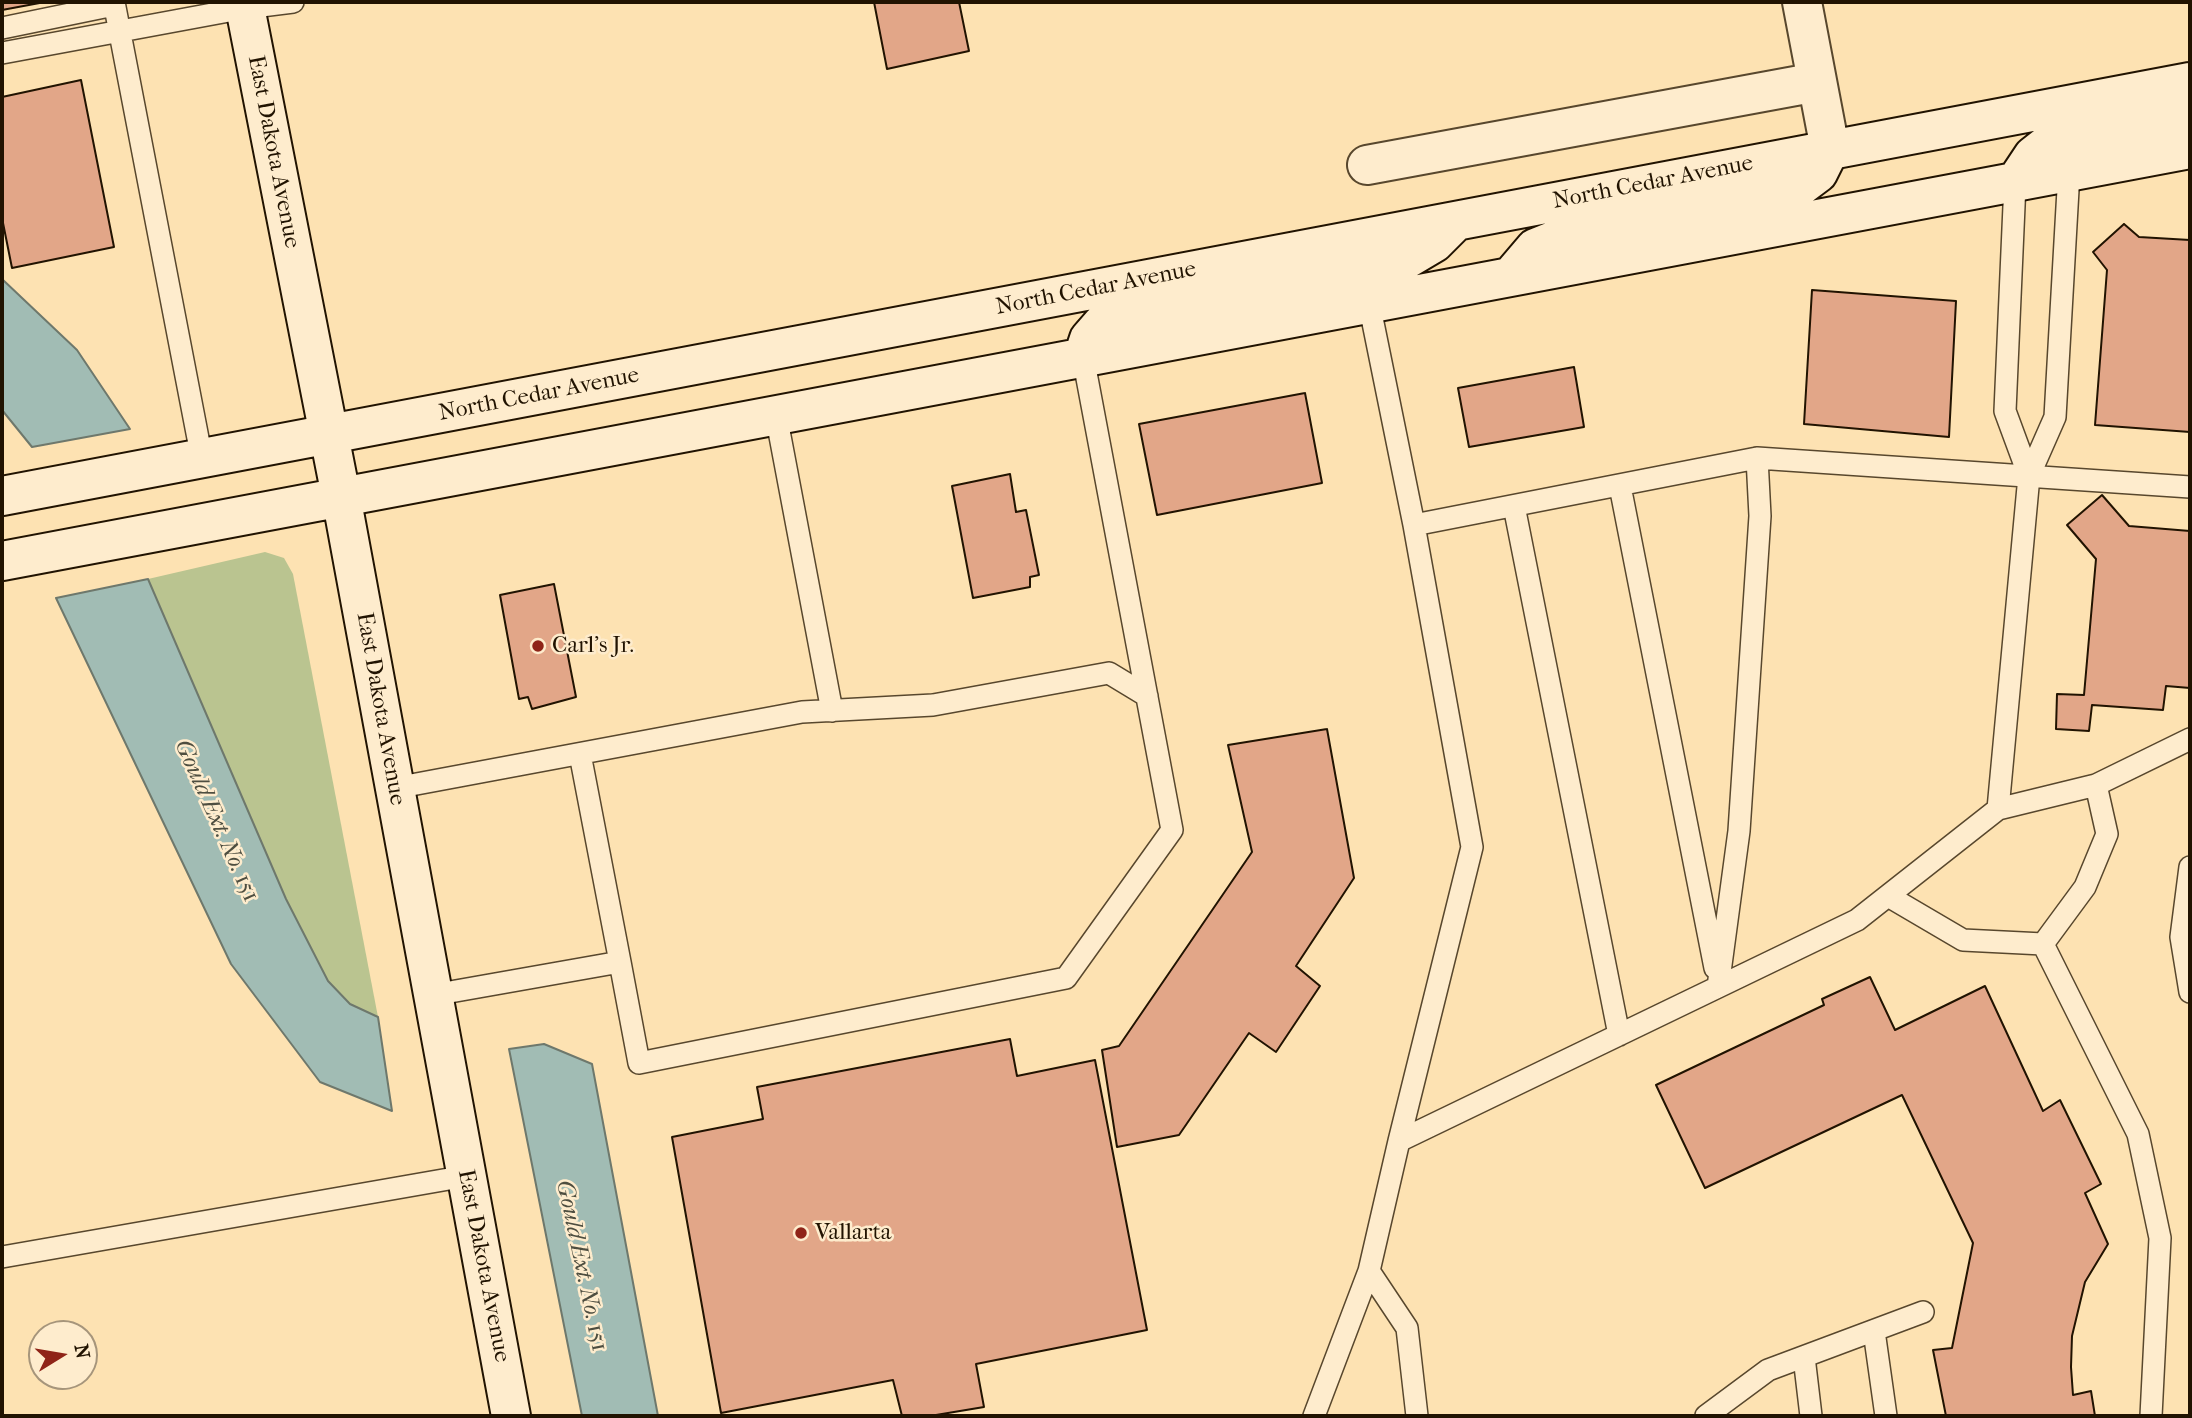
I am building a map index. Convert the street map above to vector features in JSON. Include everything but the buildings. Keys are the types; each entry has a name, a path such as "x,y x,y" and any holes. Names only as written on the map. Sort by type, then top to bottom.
{"main road":[{"path":"1510,277 1535,248 1587,227 1802,186 1818,173 1830,149 1804,3"},
{"name":"East Dakota Avenue","path":"244,5 341,496 511,1416"},
{"path":"1367,165 1817,82"},
{"name":"North Cedar Avenue","path":"2,496 2190,82"},
{"path":"2015,183 2033,156 2047,145 2066,139 2190,116"},
{"path":"2,561 2190,149"},
{"path":"1083,357 1088,339 1102,324 1126,313 1358,272 1407,259 1434,243 1456,221"}],"lane":[{"path":"2,53 119,32 244,5 293,2"},
{"path":"2,28 114,3 202,458"},
{"path":"1998,809 2029,477 2055,417 2069,172"},
{"path":"2015,183 2005,411 2029,477"},
{"path":"1314,1416 1369,1271 1472,847 1414,525 1368,303"},
{"path":"580,754 639,1063 1066,978 1172,830 1083,357"},
{"path":"776,415 832,711"},
{"path":"1718,987 1740,818 1760,516 1758,458"},
{"path":"1414,525 1758,458 2190,487"},
{"path":"1620,486 1718,987"},
{"path":"1514,506 1619,1035"},
{"path":"395,788 802,712 933,705 1108,673 1147,696"},
{"path":"1399,1141 1857,920 1998,809 2096,785 2190,739"},
{"path":"2043,944 2085,887 2107,834 2096,785"},
{"path":"2190,866 2181,937 2190,992"},
{"path":"1888,896 1963,940 2043,944"},
{"path":"2043,944 2138,1134 2160,1238 2151,1416"},
{"path":"433,995 620,961"},
{"path":"2,1257 466,1176"},
{"path":"1369,1271 1407,1328 1417,1416"},
{"path":"1706,1416 1768,1370 1923,1312"},
{"path":"1874,1331 1886,1416"},
{"path":"1804,1357 1811,1416"}],"green space":[{"path":"265,552 284,558 293,574 378,1017 350,1004 328,981 286,899 148,579"}],"water":[{"path":"2,279 77,350 130,429 32,447 2,410"},
{"name":"Gould Ext. No. 151","path":"148,579 286,899 328,981 350,1004 378,1017 392,1111 320,1082 231,964 56,598"},
{"name":"Gould Ext. No. 151","path":"544,1044 592,1064 658,1416 582,1416 509,1049"}],"place":[{"name":"Carl's Jr.","path":"538,646"},
{"name":"Vallarta","path":"801,1233"}]}
